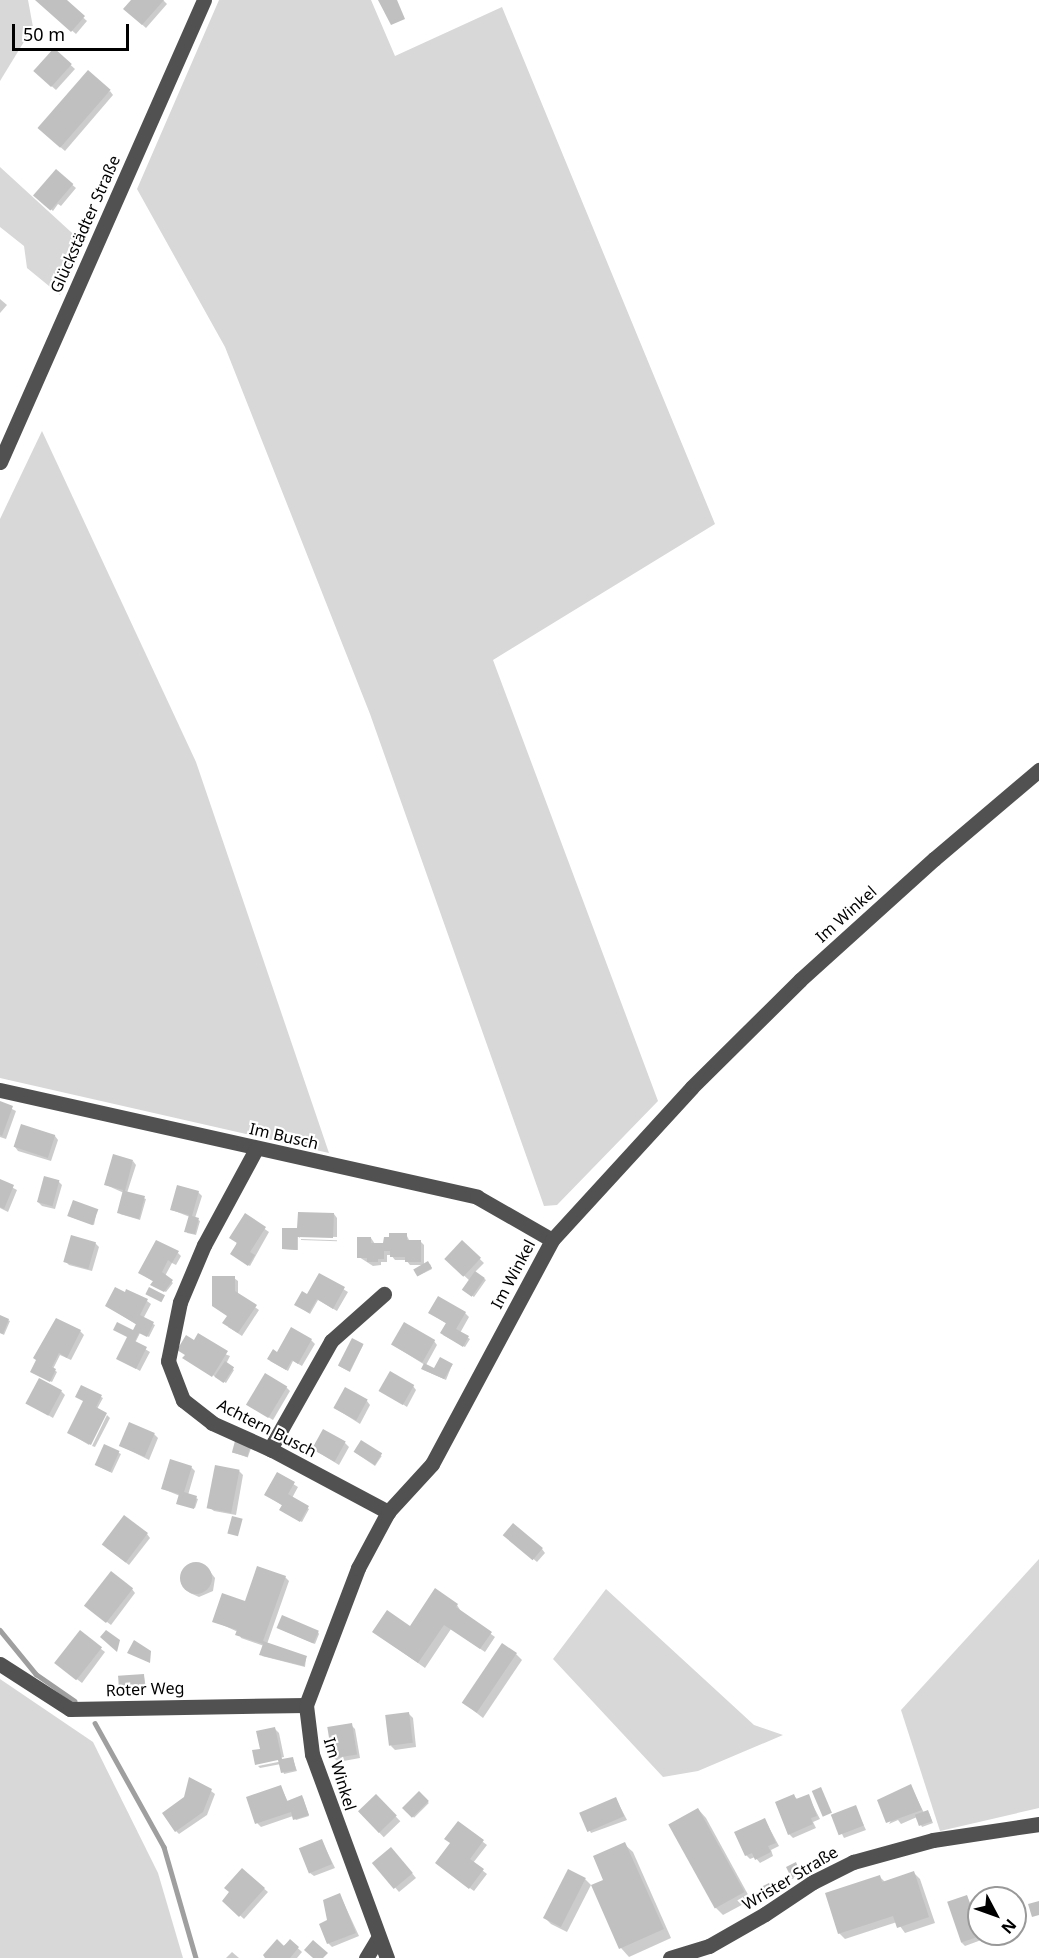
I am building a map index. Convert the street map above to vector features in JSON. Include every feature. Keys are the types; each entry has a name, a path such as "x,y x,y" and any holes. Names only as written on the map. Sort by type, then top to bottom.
{"street":[{"name":"Glückstädter Straße","path":"0,462 204,0"},
{"name":"Im Winkel","path":"387,1958 312,1754 306,1705 358,1568 388,1512 432,1464 552,1240 692,1087 800,980 934,859 1039,770"},
{"name":"Im Busch","path":"0,1090 477,1197 552,1240"},
{"name":"Achtern Busch","path":"256,1149 204,1245 180,1302 168,1362 183,1400 212,1423 270,1449 388,1512"},
{"path":"270,1449 331,1341 384,1294"},
{"name":"Roter Weg","path":"0,1664 70,1709 306,1705"},
{"name":"Wrister Straße","path":"670,1958 709,1946 765,1914 813,1882 853,1862 933,1840 1039,1824"},
{"path":"366,1958 378,1938"}],"shaded area":[{"path":"0,0 28,0 33,27 0,81"},
{"path":"219,0 371,0 395,56 502,7 715,524 493,660 658,1101 557,1205 544,1206 370,714 225,347 137,189"},
{"path":"0,167 83,243 60,295 27,268 24,246 0,227"},
{"path":"42,431 196,762 329,1153 0,1078 0,519"},
{"path":"1039,1559 1039,1808 940,1831 901,1710"},
{"path":"606,1589 754,1725 783,1735 698,1771 663,1777 553,1659"},
{"path":"0,1679 93,1742 158,1873 183,1958 0,1958"}],"building":[{"path":"35,0 67,0 85,16 71,32"},
{"path":"131,0 164,0 142,25 123,9"},
{"path":"378,0 397,0 405,19 391,25"},
{"path":"54,48 72,64 51,87 33,71"},
{"path":"88,70 111,90 60,148 37,128"},
{"path":"56,169 73,184 50,211 33,195"},
{"path":"0,1101 13,1106 2,1136 0,1135"},
{"path":"21,1124 55,1135 48,1158 14,1147"},
{"path":"113,1154 133,1160 125,1191 145,1196 139,1219 117,1213 123,1190 104,1185"},
{"path":"44,1176 59,1180 52,1206 37,1202"},
{"path":"0,1179 14,1185 4,1209 0,1207"},
{"path":"177,1185 199,1191 192,1216 199,1218 195,1234 184,1232 189,1215 170,1210"},
{"path":"73,1200 98,1209 93,1225 67,1216"},
{"path":"298,1212 334,1213 333,1238 297,1237 297,1250 282,1249 282,1228 297,1228"},
{"path":"245,1213 266,1227 250,1252 255,1255 248,1266 230,1254 237,1243 229,1238"},
{"path":"389,1233 407,1233 407,1240 421,1240 421,1262 405,1262 405,1257 390,1257 390,1251 384,1251 384,1259 378,1259 378,1262 367,1262 367,1258 357,1258 357,1237 371,1237 371,1243 383,1243 384,1237 389,1237"},
{"path":"71,1235 96,1242 88,1269 63,1262"},
{"path":"156,1240 179,1251 172,1263 168,1260 162,1272 173,1280 164,1292 150,1285 153,1281 138,1273"},
{"path":"462,1240 481,1258 463,1277 444,1259"},
{"path":"428,1261 432,1268 417,1276 413,1270"},
{"path":"475,1271 485,1278 472,1297 462,1290"},
{"path":"319,1273 345,1287 333,1309 317,1299 309,1313 294,1305 302,1291 307,1294"},
{"path":"212,1276 235,1276 235,1291 257,1305 238,1333 222,1323 227,1316 212,1306"},
{"path":"115,1287 125,1292 126,1289 148,1299 140,1315 154,1322 147,1337 139,1333 135,1341 147,1347 136,1369 116,1359 127,1337 113,1330 117,1322 133,1330 136,1324 105,1306"},
{"path":"149,1287 165,1295 161,1302 145,1294"},
{"path":"438,1296 466,1312 456,1329 469,1336 463,1347 440,1333 446,1323 428,1313"},
{"path":"0,1315 9,1319 3,1334 0,1333"},
{"path":"56,1318 81,1330 67,1358 59,1353 52,1367 56,1369 50,1382 30,1372 36,1360 33,1358"},
{"path":"404,1322 435,1340 422,1363 391,1345"},
{"path":"291,1327 312,1339 298,1364 292,1360 286,1370 267,1359 273,1349 277,1352"},
{"path":"198,1333 228,1351 212,1377 182,1358 185,1355 177,1350 186,1335 194,1340"},
{"path":"352,1338 364,1344 350,1372 338,1366"},
{"path":"440,1357 453,1364 444,1379 421,1369 424,1363 434,1368"},
{"path":"225,1361 234,1367 223,1383 214,1377"},
{"path":"390,1371 414,1385 403,1405 378,1391"},
{"path":"265,1373 287,1386 268,1418 246,1405"},
{"path":"39,1378 62,1390 48,1416 25,1404"},
{"path":"81,1385 102,1395 96,1407 107,1413 91,1445 67,1433 83,1401 75,1397"},
{"path":"345,1387 368,1400 356,1421 333,1408"},
{"path":"129,1422 155,1433 145,1457 119,1446"},
{"path":"323,1429 346,1442 335,1462 312,1449"},
{"path":"361,1440 382,1453 375,1465 354,1452"},
{"path":"235,1441 250,1445 247,1457 232,1453"},
{"path":"104,1444 120,1451 110,1472 95,1465"},
{"path":"170,1459 192,1466 184,1492 197,1496 194,1509 176,1504 179,1494 161,1489"},
{"path":"215,1465 240,1470 231,1513 207,1508"},
{"path":"277,1472 295,1482 288,1494 309,1506 300,1522 279,1510 282,1505 264,1495"},
{"path":"124,1515 148,1533 126,1563 102,1545"},
{"path":"232,1516 243,1519 238,1536 227,1533"},
{"path":"513,1523 543,1548 533,1560 503,1535"},
{"path":"196,1562 208,1566 212,1578 208,1590 196,1594 184,1590 180,1578 184,1566"},
{"path":"257,1566 286,1576 263,1641 307,1656 304,1666 259,1655 263,1644 235,1635 237,1630 212,1622 222,1593 245,1601"},
{"path":"111,1571 133,1588 106,1623 84,1606"},
{"path":"435,1588 458,1604 456,1607 492,1632 480,1649 444,1625 418,1663 372,1632 387,1610 410,1626"},
{"path":"282,1615 319,1631 313,1644 277,1628"},
{"path":"80,1630 102,1647 76,1680 54,1663"},
{"path":"106,1630 120,1640 117,1652 100,1637"},
{"path":"134,1640 151,1651 150,1663 127,1653"},
{"path":"502,1643 517,1653 477,1713 462,1703"},
{"path":"144,1674 145,1689 119,1691 118,1676"},
{"path":"409,1712 413,1743 389,1746 385,1715"},
{"path":"352,1723 357,1755 332,1759 327,1727"},
{"path":"275,1727 282,1759 293,1757 296,1770 281,1773 278,1760 255,1765 252,1750 260,1749 256,1731"},
{"path":"189,1777 212,1789 203,1812 175,1832 162,1813 184,1797"},
{"path":"911,1784 922,1810 886,1823 877,1800"},
{"path":"281,1785 287,1801 302,1795 309,1815 293,1820 291,1812 255,1824 246,1797"},
{"path":"821,1787 832,1813 823,1817 812,1791"},
{"path":"419,1791 429,1801 412,1818 402,1808"},
{"path":"376,1794 397,1816 379,1833 358,1811"},
{"path":"794,1794 796,1799 809,1794 817,1816 811,1818 813,1824 788,1835 775,1802"},
{"path":"616,1797 624,1816 587,1832 579,1813"},
{"path":"856,1805 864,1826 839,1835 831,1815"},
{"path":"698,1808 745,1892 715,1908 668,1824"},
{"path":"928,1810 932,1821 919,1826 915,1815"},
{"path":"765,1818 776,1843 768,1846 771,1852 755,1860 752,1853 745,1856 734,1832"},
{"path":"458,1821 484,1840 470,1859 484,1869 469,1889 435,1863 450,1843 444,1839"},
{"path":"322,1839 332,1864 309,1873 299,1848"},
{"path":"625,1842 664,1929 619,1949 591,1885 603,1880 593,1856"},
{"path":"391,1847 413,1873 394,1889 372,1863"},
{"path":"796,1862 801,1875 792,1879 786,1867"},
{"path":"242,1868 265,1888 239,1917 222,1901 229,1892 224,1888"},
{"path":"568,1869 586,1878 561,1927 543,1918"},
{"path":"914,1871 929,1917 897,1928 893,1916 838,1934 825,1893 880,1875 882,1882"},
{"path":"771,1882 776,1892 768,1896 763,1886"},
{"path":"340,1893 356,1933 327,1944 319,1924 327,1920 323,1900"},
{"path":"967,1895 967,1940 961,1942 947,1902"},
{"path":"1039,1901 1039,1915 1032,1917 1028,1904"},
{"path":"277,1939 284,1946 290,1939 299,1947 290,1958 265,1958 263,1955"},
{"path":"313,1940 328,1953 323,1958 313,1958 304,1950"}],"waterway":[{"path":"0,1630 36,1674 75,1701"},
{"path":"95,1723 164,1847 196,1958"}]}
